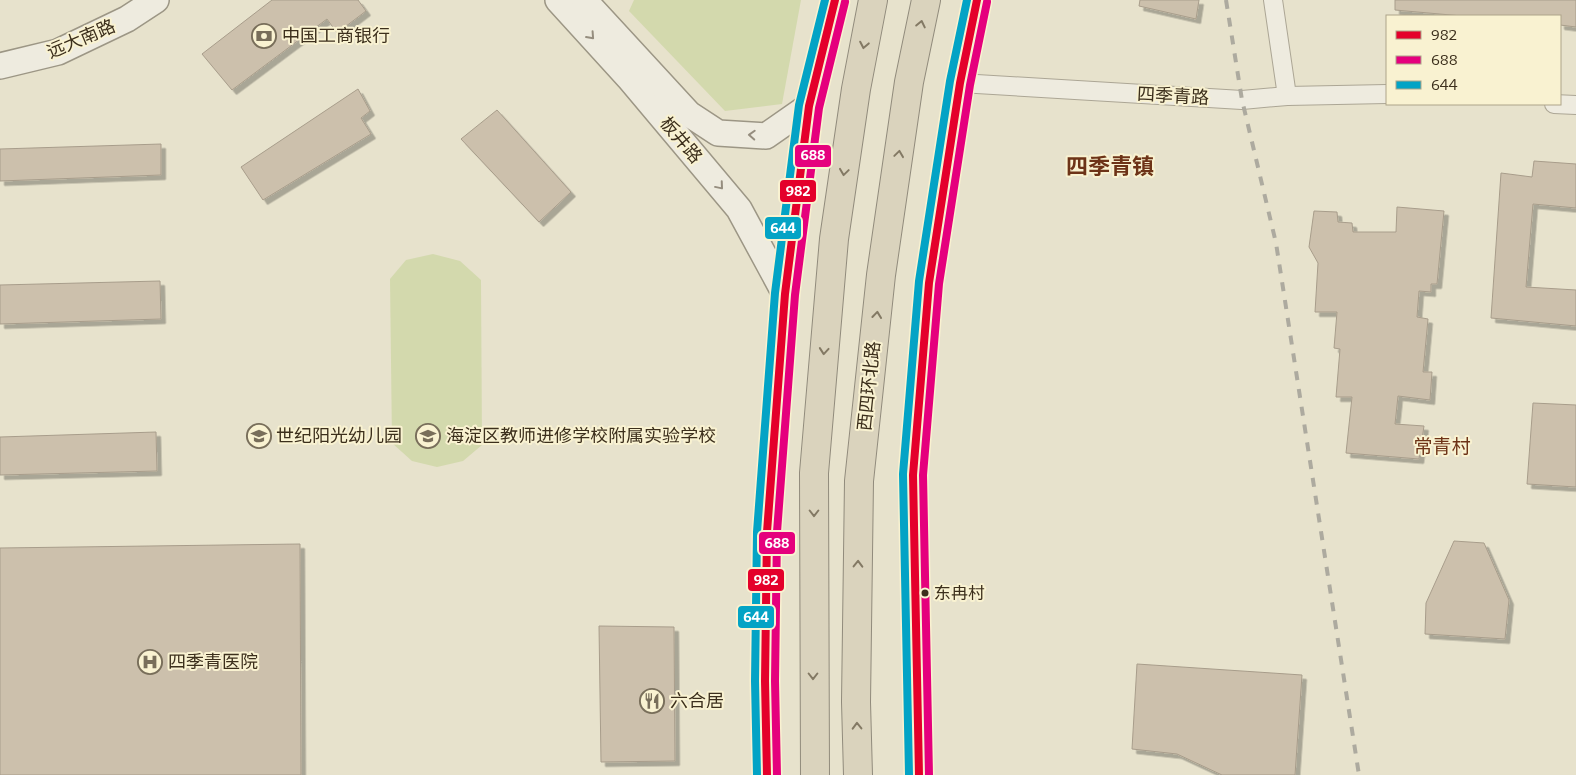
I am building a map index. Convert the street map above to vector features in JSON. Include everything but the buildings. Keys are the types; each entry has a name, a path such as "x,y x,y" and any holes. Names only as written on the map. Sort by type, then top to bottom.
{"highway":[{"path":"815,775 814,473 834,239 856,89 873,0"},
{"name":"西四环北路","path":"858,775 856,693 859,480 881,275 909,82 926,0"}],"street":[{"name":"远大南路","path":"0,66 58,52 127,19 156,0"},
{"name":"板井路","path":"558,0 629,78 739,209 785,294"},
{"path":"584,0 688,114 718,133 766,136 809,106"},
{"path":"767,775 765,680 767,532 785,294 809,106 835,0"},
{"path":"919,775 913,475 929,283 960,83 977,0"},
{"path":"1273,0 1286,96"},
{"name":"四季青路","path":"960,83 1242,100 1286,96 1386,94"},
{"path":"1561,104 1576,105"}],"green space":[{"path":"634,0 801,0 782,104 725,111 629,11"},
{"path":"433,254 460,261 481,280 482,445 463,461 437,467 412,461 392,443 390,279 406,260"}],"railway":[{"path":"1226,0 1242,100 1276,243 1359,775"}],"transit line":[{"name":"644","path":"757,775 755,681 757,532 775,293 799,105 825,0"},
{"name":"982","path":"767,775 765,681 767,532 785,294 809,106 835,0"},
{"name":"644","path":"909,775 903,474 919,281 950,81 967,0"},
{"name":"982","path":"919,775 913,475 929,283 960,83 977,0"},
{"name":"688","path":"777,775 775,681 777,532 795,295 819,108 845,2"},
{"name":"688","path":"929,775 923,475 939,284 970,85 987,2"}],"place":[{"name":"中国工商银行","path":"264,36"},
{"name":"世纪阳光幼儿园","path":"259,436"},
{"name":"海淀区教师进修学校附属实验学校","path":"428,436"},
{"name":"东冉村","path":"925,593"},
{"name":"四季青医院","path":"150,662"},
{"name":"六合居","path":"652,701"}],"district":[{"name":"四季青镇","path":"1110,166"},
{"name":"常青村","path":"1442,446"}]}
